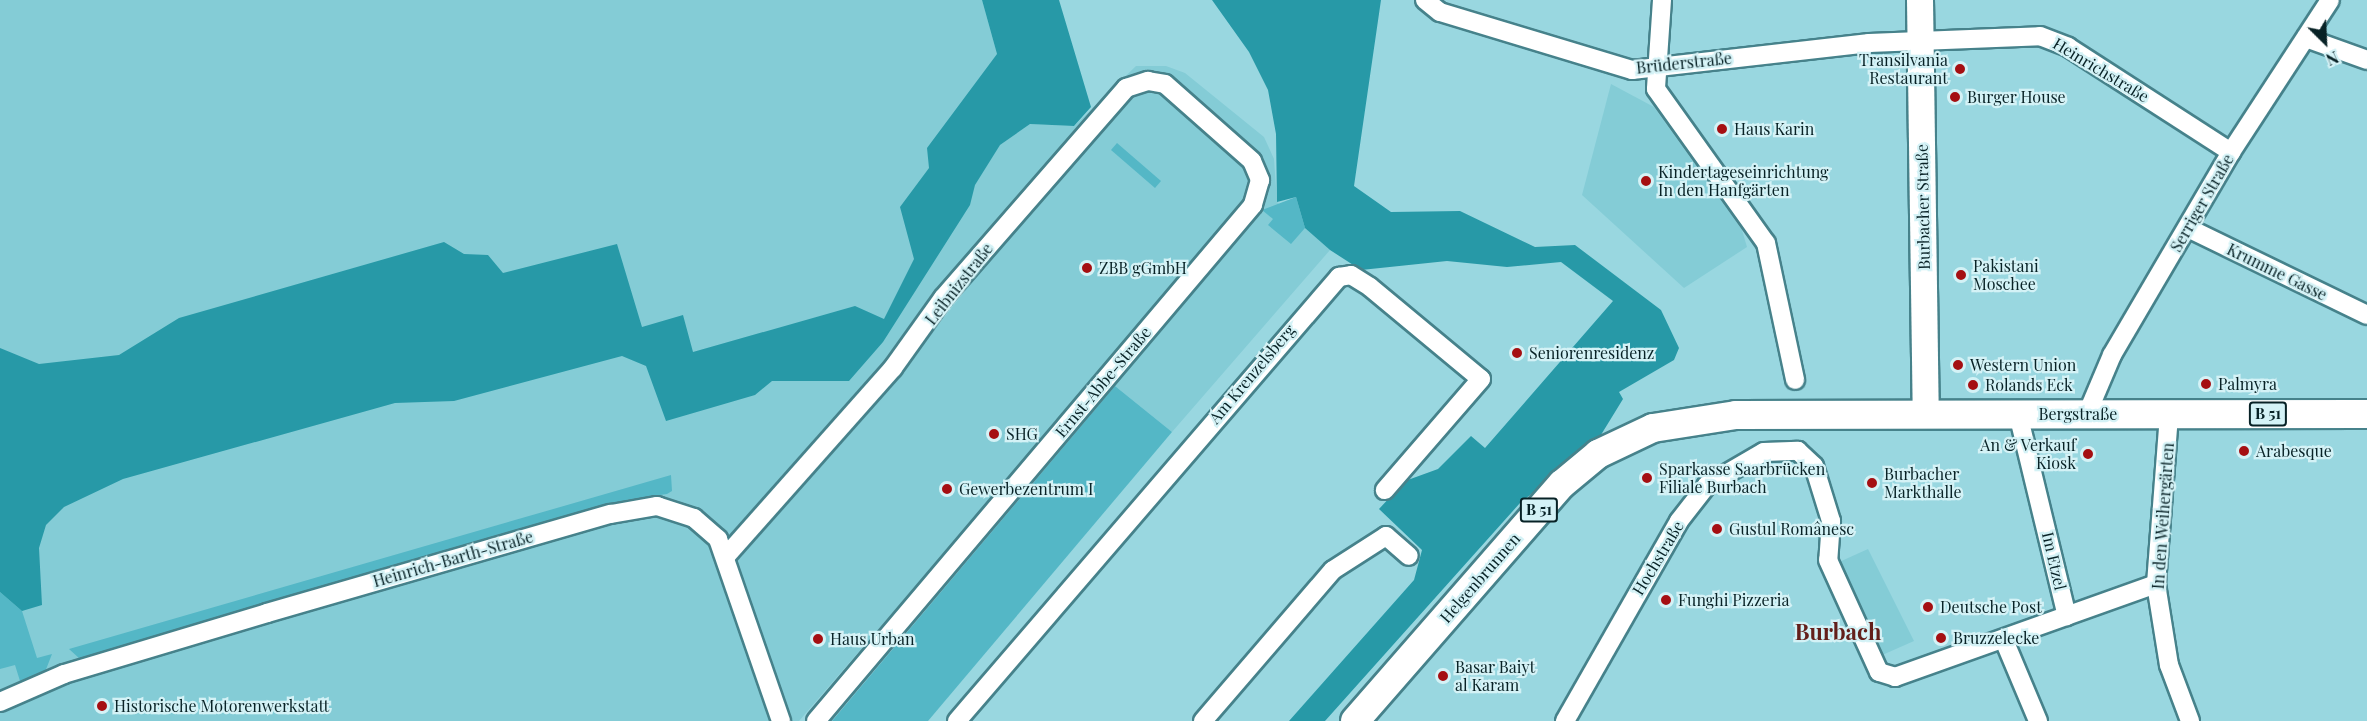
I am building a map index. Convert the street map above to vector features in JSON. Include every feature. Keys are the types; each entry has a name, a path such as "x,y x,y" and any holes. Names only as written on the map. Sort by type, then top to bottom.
{"main road":[{"name":"Burbacher Straße","path":"1920,0 1926,414"},
{"name":"Bergstraße","path":"1788,415 2367,414"},
{"name":"Helgenbrunnen","path":"1355,721 1562,484 1598,454 1676,421 1788,415"}],"street":[{"name":"Brüderstraße","path":"1425,0 1440,12 1614,67 1656,68 1920,40"},
{"path":"1662,0 1656,89 1766,243 1795,380"},
{"name":"Serriger Straße","path":"2087,414 2112,355 2231,152 2330,0"},
{"name":"Heinrichstraße","path":"1920,40 2032,35 2055,40 2231,152"},
{"path":"2306,38 2367,60"},
{"name":"Leibnizstraße","path":"726,555 893,368 944,298 1126,88 1148,81 1165,84 1210,123"},
{"name":"Ernst-Abbe-Straße","path":"816,721 1258,199 1260,180 1252,161 1210,123"},
{"name":"Krumme Gasse","path":"2188,228 2367,315"},
{"name":"Am Krenzelsberg","path":"957,721 1339,277 1351,275 1370,287 1480,379 1385,490"},
{"name":"Im Etzel","path":"2018,414 2067,616"},
{"name":"In den Weihergärten","path":"2169,415 2156,584 2169,665 2190,721"},
{"name":"Hochstraße","path":"1565,721 1649,569 1707,485 1764,453 1798,451 1814,466 1828,507 1828,560 1880,672 1894,677 2004,640"},
{"name":"Heinrich-Barth-Straße","path":"0,702 64,674 633,508 657,506 694,518 718,539 726,555 781,721"},
{"path":"1203,721 1333,570 1386,536 1409,556"},
{"path":"2038,721 2004,640 2156,584"}],"shaded area":[{"path":"0,0 982,0 997,54 1000,145 1030,124 1074,126 1136,66 1166,66 1185,73 1264,137 1274,159 1277,202 1330,250 1172,432 1099,373 799,721 0,721"},
{"path":"982,0 1059,0 1091,107 1074,126 1030,124 1000,145 975,185 970,205 883,342 849,381 772,381 755,395 666,421 646,366 622,356 454,401 395,403 123,479 64,507 46,525 39,548 42,605 22,611 0,592 0,348 39,364 119,355 179,318 444,242 464,254 488,255 503,273 617,244 642,327 683,315 693,352 855,306 884,319 914,259 900,207 929,168 927,148 997,54"},
{"path":"1212,0 1381,0 1354,186 1391,212 1460,211 1535,247 1575,245 1661,310 1679,348 1674,360 1619,392 1623,399 1596,443 1520,503 1325,721 1289,721 1414,580 1422,550 1379,509 1405,481 1438,469 1471,436 1485,448 1613,301 1561,262 1507,267 1447,261 1361,270 1330,250 1305,228 1296,197 1277,202 1276,134 1268,90 1249,52"},
{"name":"Kindertageseinrichtung In den Hanfgärten","path":"1611,84 1654,107 1742,230 1747,247 1684,288 1582,195"},
{"path":"1117,143 1161,181 1155,188 1111,150"},
{"path":"1296,197 1305,228 1291,244 1268,225 1273,219 1262,210"},
{"path":"1115,386 1172,432 928,721 832,721"},
{"path":"671,475 672,491 667,494 626,500 80,659 69,649"},
{"path":"1868,549 1914,641 1880,656 1837,563"},
{"path":"0,592 22,611 37,658 52,654 45,672 20,681 15,665 0,669"}],"place":[{"name":"Transilvania Restaurant","path":"1960,69"},
{"name":"Burger House","path":"1955,97"},
{"name":"Haus Karin","path":"1722,129"},
{"name":"Kindertageseinrichtung In den Hanfgärten","path":"1646,181"},
{"name":"ZBB gGmbH","path":"1087,268"},
{"name":"Pakistani Moschee","path":"1961,275"},
{"name":"Seniorenresidenz","path":"1517,353"},
{"name":"Western Union","path":"1958,365"},
{"name":"Palmyra","path":"2206,384"},
{"name":"Rolands Eck","path":"1973,385"},
{"name":"SHG","path":"994,434"},
{"name":"Arabesque","path":"2244,451"},
{"name":"An & Verkauf Kiosk","path":"2088,454"},
{"name":"Sparkasse Saarbrücken Filiale Burbach","path":"1647,478"},
{"name":"Burbacher Markthalle","path":"1872,483"},
{"name":"Gewerbezentrum I","path":"947,489"},
{"name":"Gustul Românesc","path":"1717,529"},
{"name":"Funghi Pizzeria","path":"1666,600"},
{"name":"Deutsche Post","path":"1928,607"},
{"name":"Bruzzelecke","path":"1941,638"},
{"name":"Haus Urban","path":"818,639"},
{"name":"Basar Baiyt al Karam","path":"1443,676"},
{"name":"Historische Motorenwerkstatt","path":"102,706"}],"district":[{"name":"Burbach","path":"1838,632"}]}
